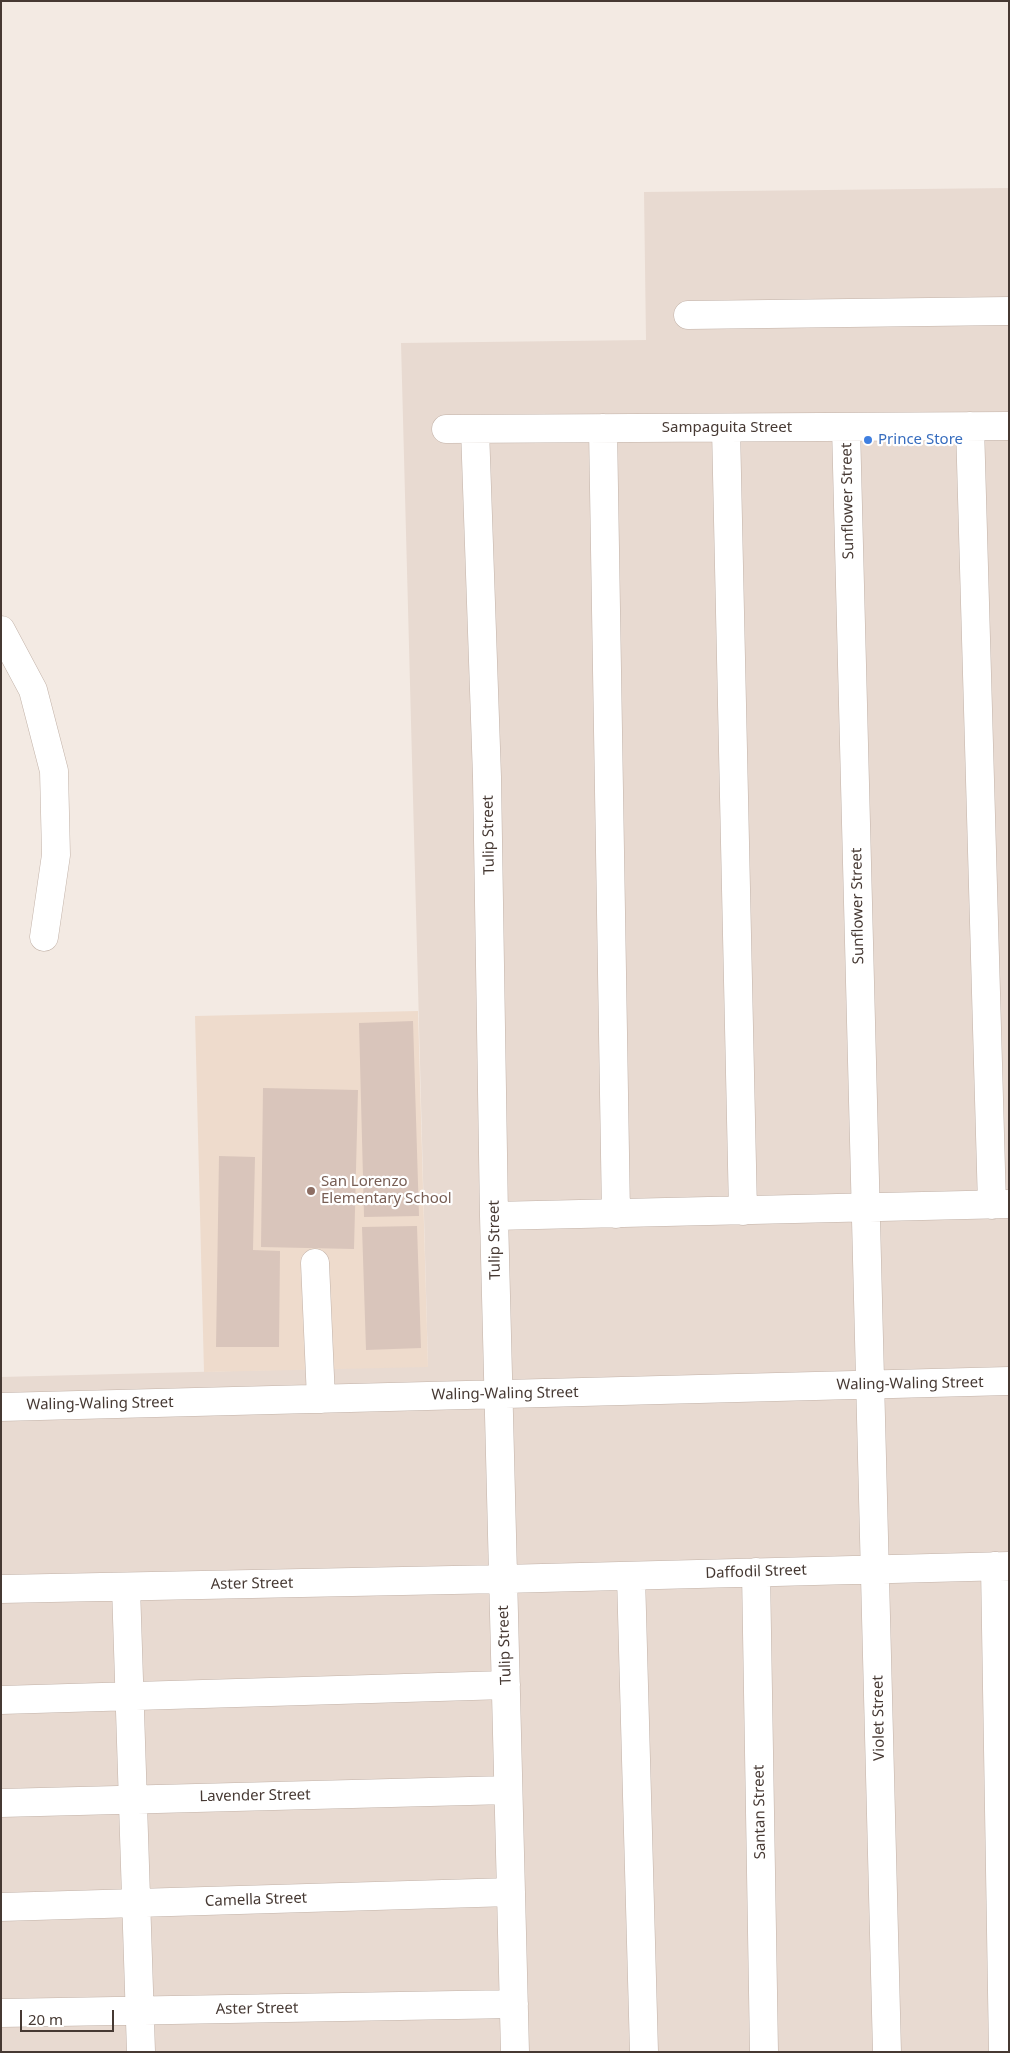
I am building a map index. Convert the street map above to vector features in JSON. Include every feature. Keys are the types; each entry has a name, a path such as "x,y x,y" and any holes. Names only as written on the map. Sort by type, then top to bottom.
{"street":[{"path":"688,315 1009,311"},
{"path":"494,1216 1000,1204 970,426"},
{"name":"Sampaguita Street","path":"446,429 1009,426"},
{"name":"Sunflower Street","path":"846,427 870,1385"},
{"path":"603,428 616,1214"},
{"path":"726,428 743,1211"},
{"name":"Tulip Street","path":"475,429 488,796 494,1216 515,2052"},
{"path":"1,630 33,690 54,771 56,855 44,937"},
{"path":"315,1263 320,1399"},
{"name":"Waling-Waling Street","path":"1,1407 1009,1382"},
{"name":"Violet Street","path":"870,1385 887,2052"},
{"path":"1002,1566 1003,2052"},
{"name":"Daffodil Street","path":"503,1579 1002,1566"},
{"name":"Santan Street","path":"756,1572 764,2052"},
{"path":"631,1576 644,2052"},
{"name":"Aster Street","path":"1,1589 503,1579"},
{"path":"126,1587 141,2052"},
{"path":"1,1700 506,1685"},
{"name":"Lavender Street","path":"1,1803 508,1790"},
{"name":"Camella Street","path":"1,1907 511,1892"},
{"name":"Aster Street","path":"1,2013 514,2004"}],"shaded area":[{"path":"1009,188 1009,2052 1,2052 1,1377 428,1366 401,343 646,340 644,192"},
{"name":"San Lorenzo Elementary School","path":"418,1011 428,1367 204,1372 195,1016"}],"building":[{"path":"413,1021 419,1216 364,1217 359,1023"},
{"path":"263,1088 358,1090 354,1249 261,1247"},
{"path":"219,1156 255,1157 253,1250 280,1251 279,1347 216,1347"},
{"path":"417,1226 421,1348 366,1350 362,1227"}],"place":[{"name":"Prince Store","path":"868,440"},
{"name":"San Lorenzo Elementary School","path":"311,1191"}]}
